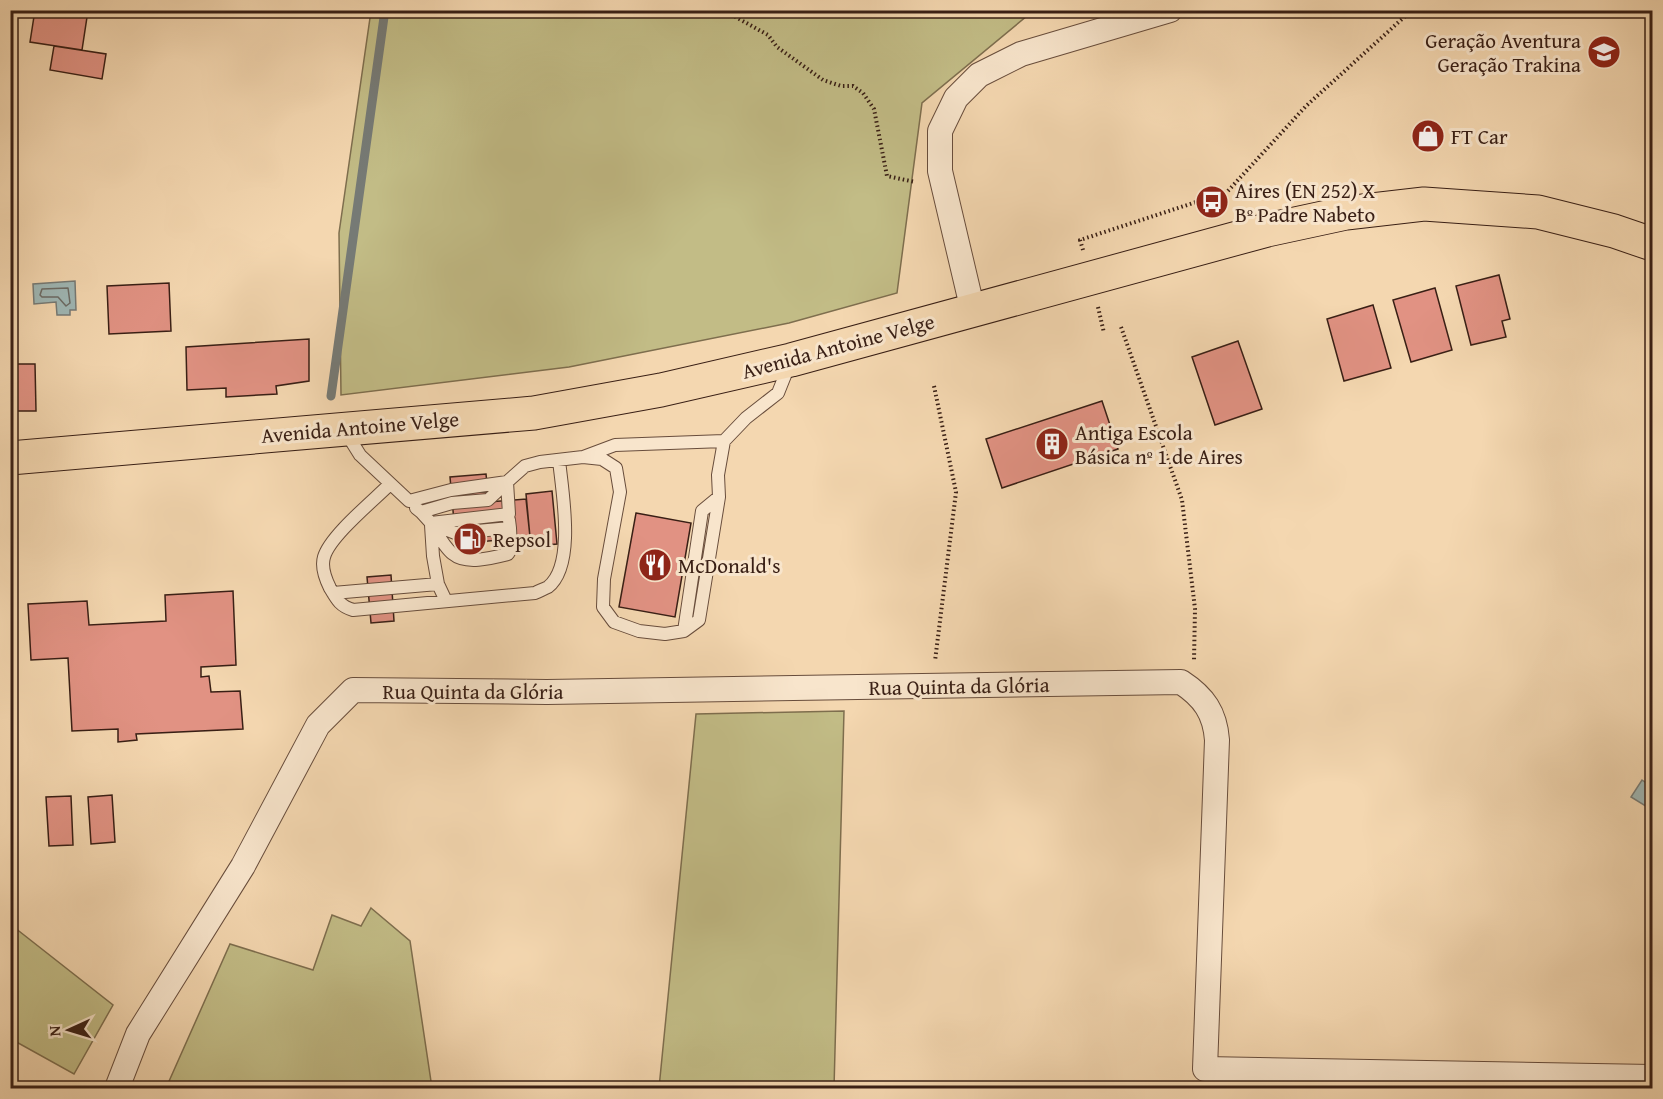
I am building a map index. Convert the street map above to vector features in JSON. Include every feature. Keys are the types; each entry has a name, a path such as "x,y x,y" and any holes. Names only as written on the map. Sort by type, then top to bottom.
{"main road":[{"name":"Avenida Antoine Velge","path":"10,458 534,413 661,390 791,360 1267,230 1346,213 1424,204 1538,212 1614,231 1653,244"}],"street":[{"path":"973,311 942,188 940,171 940,131 956,98 979,75 1021,54 1170,10"},
{"name":"Rua Quinta da Glória","path":"117,1089 138,1034 243,866 318,725 353,690 547,692 1180,682 1194,690"},
{"path":"1194,690 1211,711 1216,725 1217,740 1205,1079 1653,1077"}],"lane":[{"path":"421,512 452,503 488,500 525,466 583,457 602,459 616,468 620,492 604,579 603,607 614,622 639,631 665,634 684,631 699,620 719,497 718,475 724,441 746,418 778,393 791,360"},
{"path":"344,429 360,455 421,512 451,554 462,560 497,557 508,554 511,549 507,482"},
{"path":"583,457 615,445 724,441"},
{"path":"390,484 332,542 323,558 325,579 341,606 353,610 535,593 549,586 558,572 565,549 565,518 559,460"},
{"path":"409,501 451,490 507,482"},
{"path":"431,523 509,514"},
{"path":"431,523 438,584 446,601"},
{"path":"431,523 455,534 510,528"},
{"path":"333,593 438,584"}],"path":[{"path":"723,10 768,35 777,46 823,80 841,86 853,86 863,93 874,109 887,176 942,188"},
{"path":"1104,333 1080,240 1227,192 1306,106 1412,10"},
{"path":"1121,327 1182,500 1195,609 1194,690"},
{"path":"931,686 956,492 934,386"}],"shaded area":[{"path":"371,10 1033,11 922,103 897,293 789,323 569,367 341,395 339,233"},
{"path":"844,711 834,1088 659,1088 696,714"},
{"path":"371,908 410,941 432,1088 166,1088 230,944 313,970 332,915 361,926"},
{"path":"10,924 113,1005 74,1074 11,1039"}],"water":[{"path":"75,281 76,310 70,310 70,315 57,315 56,302 34,304 33,284"},
{"path":"1642,780 1652,787 1652,810 1631,797"}],"building":[{"path":"35,10 87,17 82,50 30,42"},
{"path":"47,10 88,10 87,17"},
{"path":"54,46 106,54 102,79 50,70"},
{"path":"1499,275 1510,319 1502,321 1506,337 1471,345 1456,286"},
{"path":"169,283 171,331 109,334 107,286"},
{"path":"1435,288 1452,350 1411,362 1393,300"},
{"path":"1373,305 1391,368 1344,381 1327,319"},
{"path":"309,339 309,381 276,386 277,394 226,397 226,388 187,390 186,347"},
{"path":"1238,341 1262,409 1215,425 1192,357"},
{"path":"10,364 35,364 36,411 10,411"},
{"name":"Antiga Escola Básica nº 1 de Aires","path":"1102,401 1118,449 1002,488 986,439"},
{"path":"486,474 489,502 526,499 530,537 456,544 450,477"},
{"path":"552,491 557,544 526,547 525,537 530,537 526,494"},
{"name":"McDonald's","path":"636,513 691,523 675,617 619,607"},
{"path":"391,575 394,621 371,623 367,577"},
{"path":"233,591 236,665 201,667 201,677 209,676 211,692 240,691 243,729 136,734 137,740 118,742 118,729 72,731 68,658 31,660 28,604 87,601 89,625 166,621 165,595"},
{"path":"112,795 115,842 91,844 88,797"},
{"path":"71,796 73,845 49,846 46,797"}],"waterway":[{"path":"331,396 385,10"}],"place":[{"name":"Geração Aventura Geração Trakina","path":"1604,52"},
{"name":"FT Car","path":"1428,136"},
{"name":"Aires (EN 252) X Bº Padre Nabeto","path":"1212,202"},
{"name":"Antiga Escola Básica nº 1 de Aires","path":"1052,444"},
{"name":"Repsol","path":"470,539"},
{"name":"McDonald's","path":"655,565"}]}
